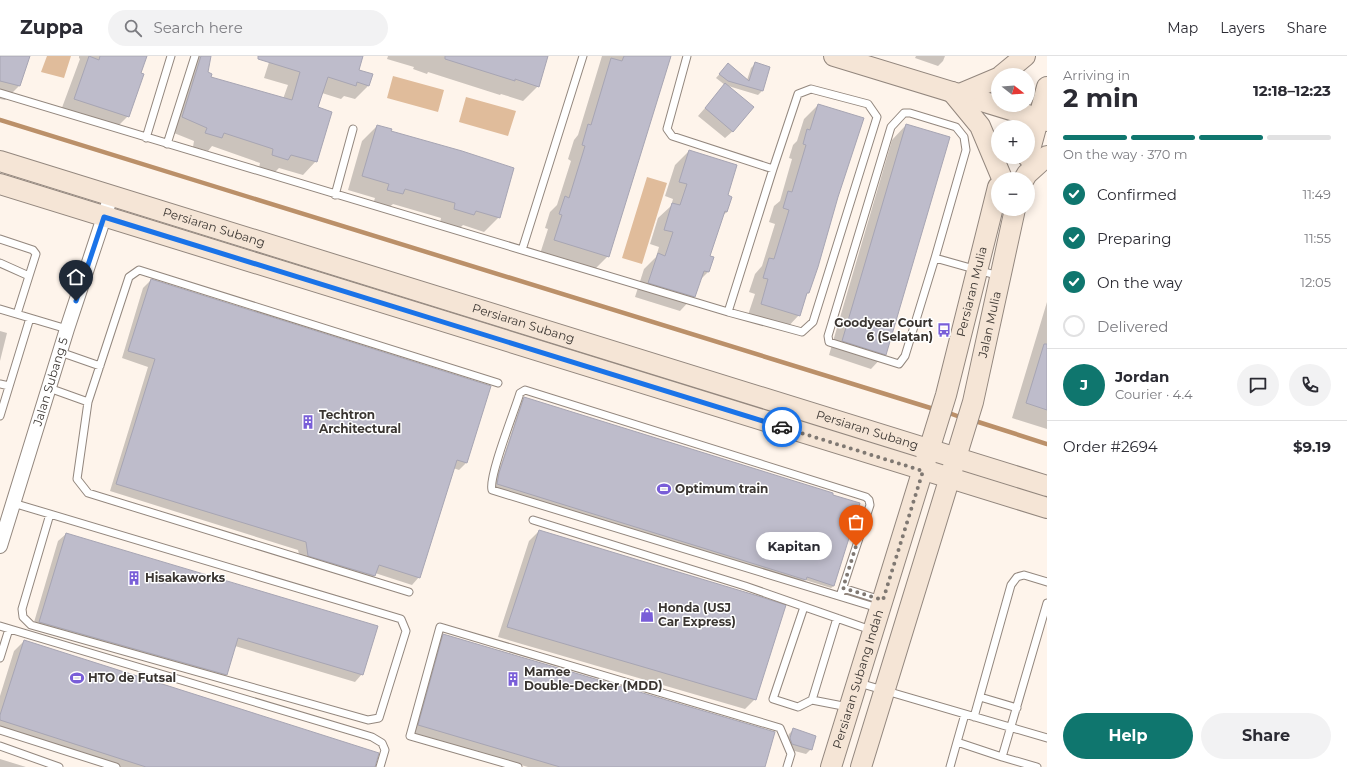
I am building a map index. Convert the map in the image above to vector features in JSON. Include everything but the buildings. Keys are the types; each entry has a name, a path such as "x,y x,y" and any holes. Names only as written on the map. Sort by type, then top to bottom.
{"street":[{"path":"834,56 956,93 1016,114 1043,119"},
{"path":"1010,68 1025,56"},
{"path":"1030,68 1034,56"},
{"path":"956,93 991,80"},
{"path":"1035,139 1043,119 1047,87"},
{"path":"956,93 980,126 1000,172"},
{"path":"1030,172 1047,156"},
{"name":"Persiaran Subang","path":"0,161 111,196 932,440 957,458 1047,486"},
{"name":"Persiaran Subang","path":"0,184 923,471 1047,508"},
{"name":"Jalan Subang 5","path":"0,546 67,329 111,196"},
{"name":"Persiaran Mulia","path":"932,440 946,396 991,216"},
{"name":"Jalan Mulia","path":"957,458 973,402 1013,216"},
{"name":"Persiaran Subang Indah","path":"831,767 932,440"},
{"path":"861,767 957,458"}],"lane":[{"path":"146,138 171,56"},
{"path":"167,144 195,56"},
{"path":"522,250 583,56"},
{"path":"687,56 667,129 672,136 773,169"},
{"path":"0,93 728,312 802,332 814,322 877,117 868,104 811,89 798,94 728,312"},
{"path":"904,113 910,113 956,127 964,137 966,150 935,258 904,356 899,364 829,342 828,336 891,127 904,113"},
{"path":"335,194 353,129"},
{"path":"0,239 33,250 36,254 17,314"},
{"path":"935,258 1000,276"},
{"path":"0,263 29,276"},
{"path":"409,592 88,493 77,479 88,402 129,277 138,270 498,383"},
{"path":"0,309 67,329"},
{"path":"0,416 30,318"},
{"path":"60,352 100,366"},
{"path":"0,384 9,386"},
{"path":"49,388 88,402"},
{"path":"840,596 870,505 869,500 866,497 526,390 520,393 495,467 490,485 492,490 840,596 882,604"},
{"path":"13,503 50,514 401,619 406,631 379,718 368,720 31,625 24,617 22,609 50,514"},
{"path":"533,520 745,586 874,631"},
{"path":"974,717 1011,585 1017,577 1024,575 1047,582"},
{"path":"843,588 882,604"},
{"path":"1002,757 1047,602"},
{"path":"804,607 773,699 798,707 812,700 850,708"},
{"path":"812,700 837,618"},
{"path":"0,626 372,737 382,743 385,750 380,767"},
{"path":"514,766 410,736 440,627 780,728 791,754 787,767"},
{"path":"0,658 9,629"},
{"path":"858,682 1047,738"},
{"path":"980,697 1017,708"},
{"path":"950,767 965,714"},
{"path":"0,730 116,767"},
{"path":"957,742 1037,767"},
{"path":"0,746 59,767"}],"shaded area":[{"path":"47,56 71,56 64,78 41,72"},
{"path":"393,76 444,90 438,112 387,98"},
{"path":"466,97 516,111 508,136 459,122"},
{"path":"647,177 667,183 642,264 622,258"}],"waterway":[{"path":"0,120 937,410"},
{"path":"946,412 963,418"},
{"path":"972,420 1047,444"}],"way so far":[{"path":"782,427 923,471 883,600 843,588 856,546"}],"place":[{"name":"Goodyear Court 6 (Selatan)","path":"944,330"},
{"name":"Techtron Architectural","path":"308,422"},
{"name":"Optimum train","path":"664,489"},
{"name":"Kapitan","path":"856,546"},
{"name":"Hisakaworks","path":"134,578"},
{"name":"Honda (USJ Car Express)","path":"647,615"},
{"name":"HTO de Futsal","path":"77,678"},
{"name":"Mamee Double-Decker (MDD)","path":"513,679"}],"route":[{"path":"76,301 104,217 782,427"}]}
